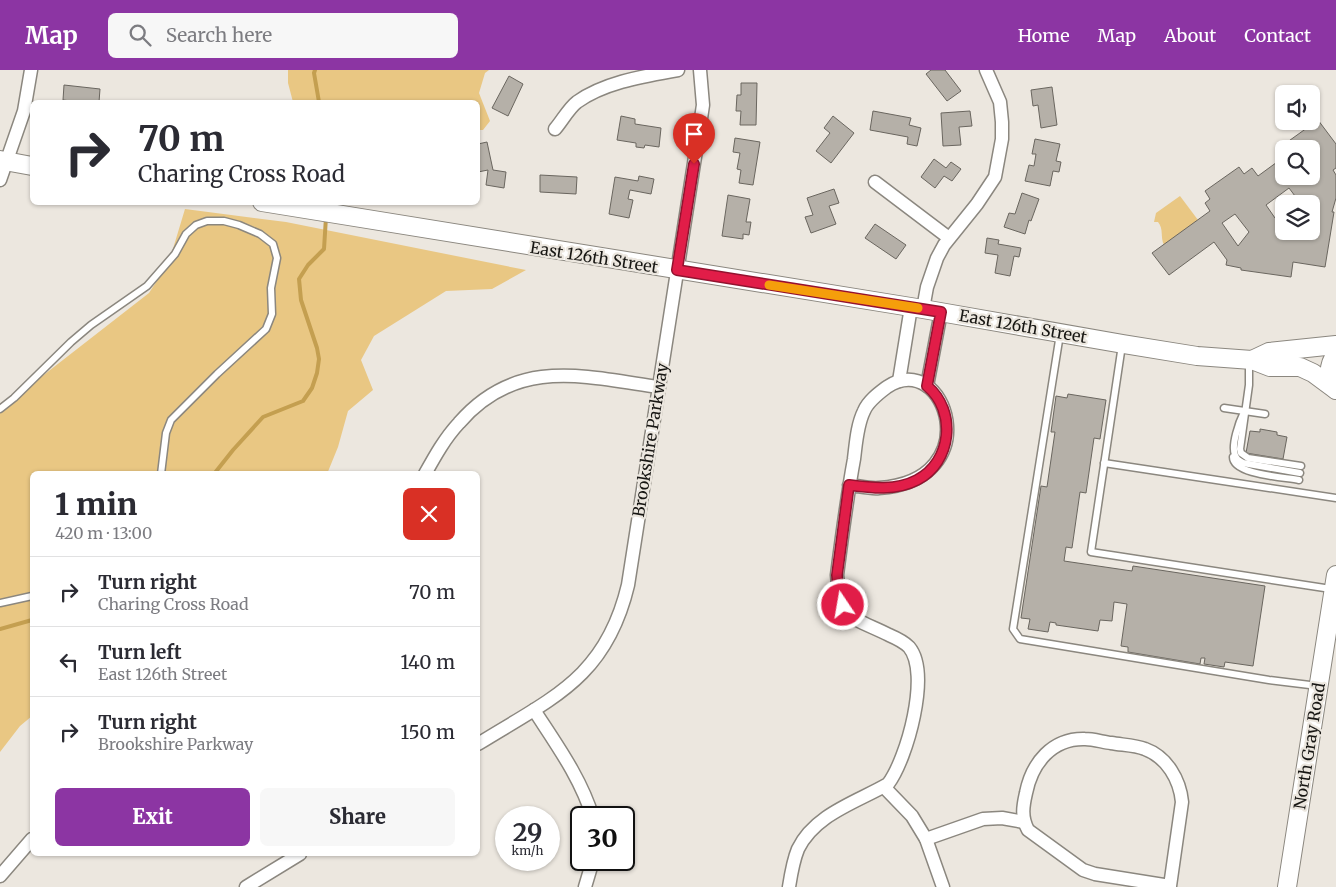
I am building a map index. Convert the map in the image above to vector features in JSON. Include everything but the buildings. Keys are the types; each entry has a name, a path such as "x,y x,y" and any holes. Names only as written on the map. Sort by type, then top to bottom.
{"street":[{"path":"0,180 3,161 24,111 31,70"},
{"path":"555,130 576,103 596,91 622,82 678,70"},
{"name":"Brookshire Parkway","path":"480,743 556,696 583,674 597,657 618,620 628,585 702,112 700,70"},
{"path":"899,381 917,308 937,258 949,238 978,204 995,176 1002,139 1002,122 1000,102 986,70"},
{"path":"3,161 30,166"},
{"path":"875,182 949,238"},
{"name":"East 126th Street","path":"278,205 917,308 1197,356 1250,360 1270,367 1294,366 1308,370 1336,390"},
{"path":"927,386 941,312"},
{"name":"East 126th Street","path":"1250,360 1269,352 1336,345"},
{"path":"1336,354 1330,369 1331,381 1336,390"},
{"path":"427,471 451,432 460,422 482,402 509,385 540,377 574,375 658,387"},
{"path":"789,887 793,863 799,848 819,823 836,811 884,786 892,779 912,726 917,692 915,657 909,647 901,641 862,624 851,616 843,605 838,590 837,575 849,485 859,425 864,410 873,398 885,388 906,379 914,379 934,391 947,418 945,444 941,457 918,480 878,488 849,485"},
{"name":"North Gray Road","path":"1287,887 1335,582"},
{"path":"534,710 578,780 589,806"},
{"path":"1084,739 1144,748 1156,754 1172,770 1181,790 1182,802 1170,886 1095,874 1082,870 1028,830 1022,811 1030,775 1037,762 1052,749 1066,741 1084,739"},
{"path":"884,786 912,816 926,840 943,887"},
{"path":"926,840 984,819 1002,818 1024,822"},
{"path":"0,876 30,841"},
{"path":"246,887 297,856"},
{"path":"585,887 590,871"}],"lane":[{"path":"0,409 91,325 147,286 175,254 186,234 196,225 207,221 224,221 239,225 260,234 272,244 277,258 270,288 272,314 266,329 171,420 166,432 161,471"},
{"path":"1061,333 1013,629 1020,639 1268,680 1319,686"},
{"path":"1122,344 1091,552 1335,582"},
{"path":"1245,411 1238,423 1234,453 1237,460 1243,463 1300,473 1244,456 1240,449 1249,385 1250,360"},
{"path":"1224,408 1265,414"},
{"path":"1104,463 1336,498"},
{"path":"0,602 30,596"}],"shaded area":[{"path":"288,70 489,70 485,73 479,93 490,121 483,130 480,130 480,100 292,100 288,83"},
{"path":"1180,196 1198,220 1164,245 1160,225 1158,222 1154,222 1156,213"},
{"path":"185,209 286,222 526,270 492,289 446,291 374,336 361,360 373,390 348,411 338,447 328,471 30,471 30,718 20,726 0,752 0,409 149,293 169,262"}],"waterway":[{"path":"315,70 319,100"},
{"path":"216,471 263,417 303,401 312,388 319,359 301,300 299,279 308,265 324,249 326,217"},
{"path":"0,629 30,621"}],"slow traffic":[{"path":"769,285 918,308"}],"route":[{"path":"694,164 677,270 941,312 927,386 934,391 947,418 945,444 941,457 918,480 878,488 849,485 837,575 838,590 843,605"}]}
